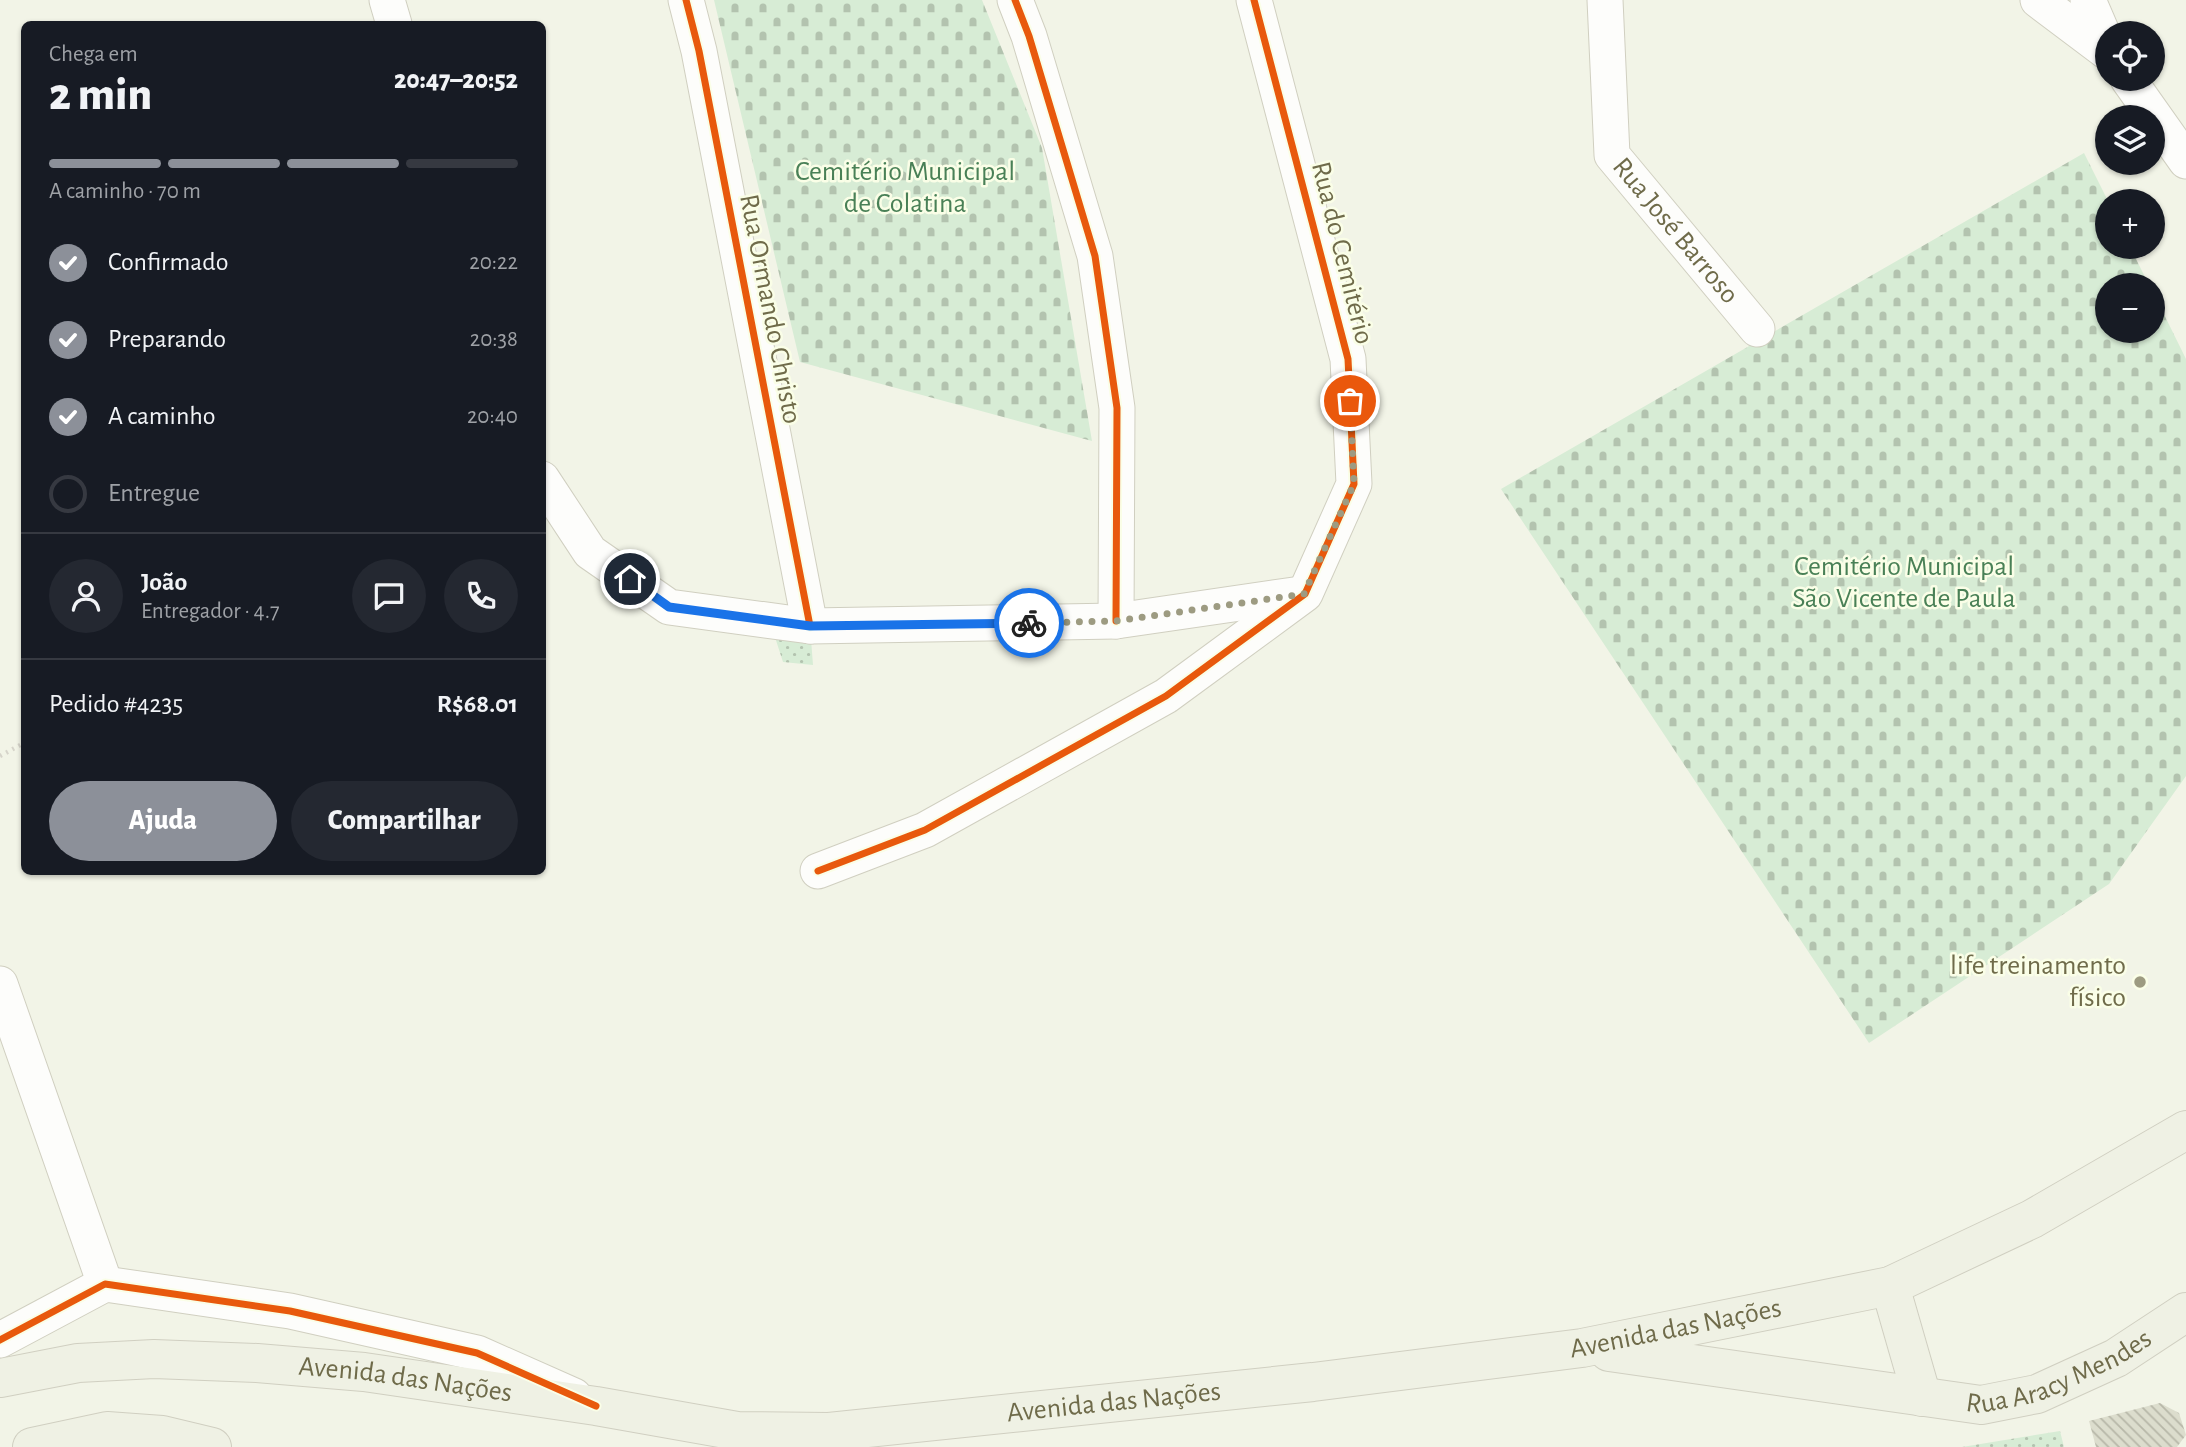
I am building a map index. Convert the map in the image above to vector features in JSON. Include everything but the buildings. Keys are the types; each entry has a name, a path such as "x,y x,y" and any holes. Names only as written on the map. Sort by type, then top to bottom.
{"main road":[{"name":"Avenida das Nações","path":"0,1378 78,1363 141,1360 257,1363 364,1372 596,1406 737,1431 830,1432 1314,1382 1582,1348 1890,1286 2032,1219 2186,1130"},
{"name":"Rua Aracy Mendes","path":"1890,1286 1922,1397"},
{"name":"Rua Aracy Mendes","path":"1582,1348 1980,1405 2037,1394 2116,1358 2186,1312"},
{"path":"32,1447 107,1431 162,1435 212,1447"}],"street":[{"path":"387,0 393,21"},
{"name":"Rua Ormando Christo","path":"686,0 699,51 810,626"},
{"path":"1015,0 1029,36 1095,256 1116,408 1116,621"},
{"name":"Rua do Cemitério","path":"1254,0 1348,359 1354,484 1304,594"},
{"name":"Rua José Barroso","path":"1605,0 1612,155 1757,329"},
{"path":"2038,0 2095,43"},
{"path":"2088,0 2097,21"},
{"path":"2136,91 2186,161"},
{"path":"546,485 590,552 669,607 810,626 1116,621 1304,594"},
{"path":"818,871 925,830 1166,696 1304,594"},
{"path":"0,984 105,1284"},
{"path":"0,1340 105,1284 290,1311 477,1353 596,1406"}],"path":[{"path":"0,756 21,745"}],"green space":[{"name":"Cemitério Municipal de Colatina","path":"714,0 982,0 1042,148 1092,441 800,362"},
{"name":"Cemitério Municipal São Vicente de Paula","path":"2084,153 2102,189 2095,189 2095,259 2136,259 2143,273 2095,273 2095,343 2165,343 2165,316 2186,359 2186,776 2109,884 1869,1043 1501,489"},
{"path":"810,626 813,665 783,662 772,628"},
{"path":"2060,1431 2064,1447 1962,1447"}],"cycle path":[{"path":"686,0 699,51 810,626"},
{"path":"1015,0 1029,36 1095,256 1117,408 1116,621"},
{"path":"818,871 925,830 1166,696 1305,594 1354,484 1348,359 1254,0"},
{"path":"0,1340 105,1284 290,1311 477,1353 596,1406"}],"way so far":[{"path":"1029,623 1116,621 1304,594 1354,484 1350,401"}],"place":[{"name":"life treinamento físico","path":"2140,982"}],"route":[{"path":"630,579 669,607 810,626 1029,623"}]}
